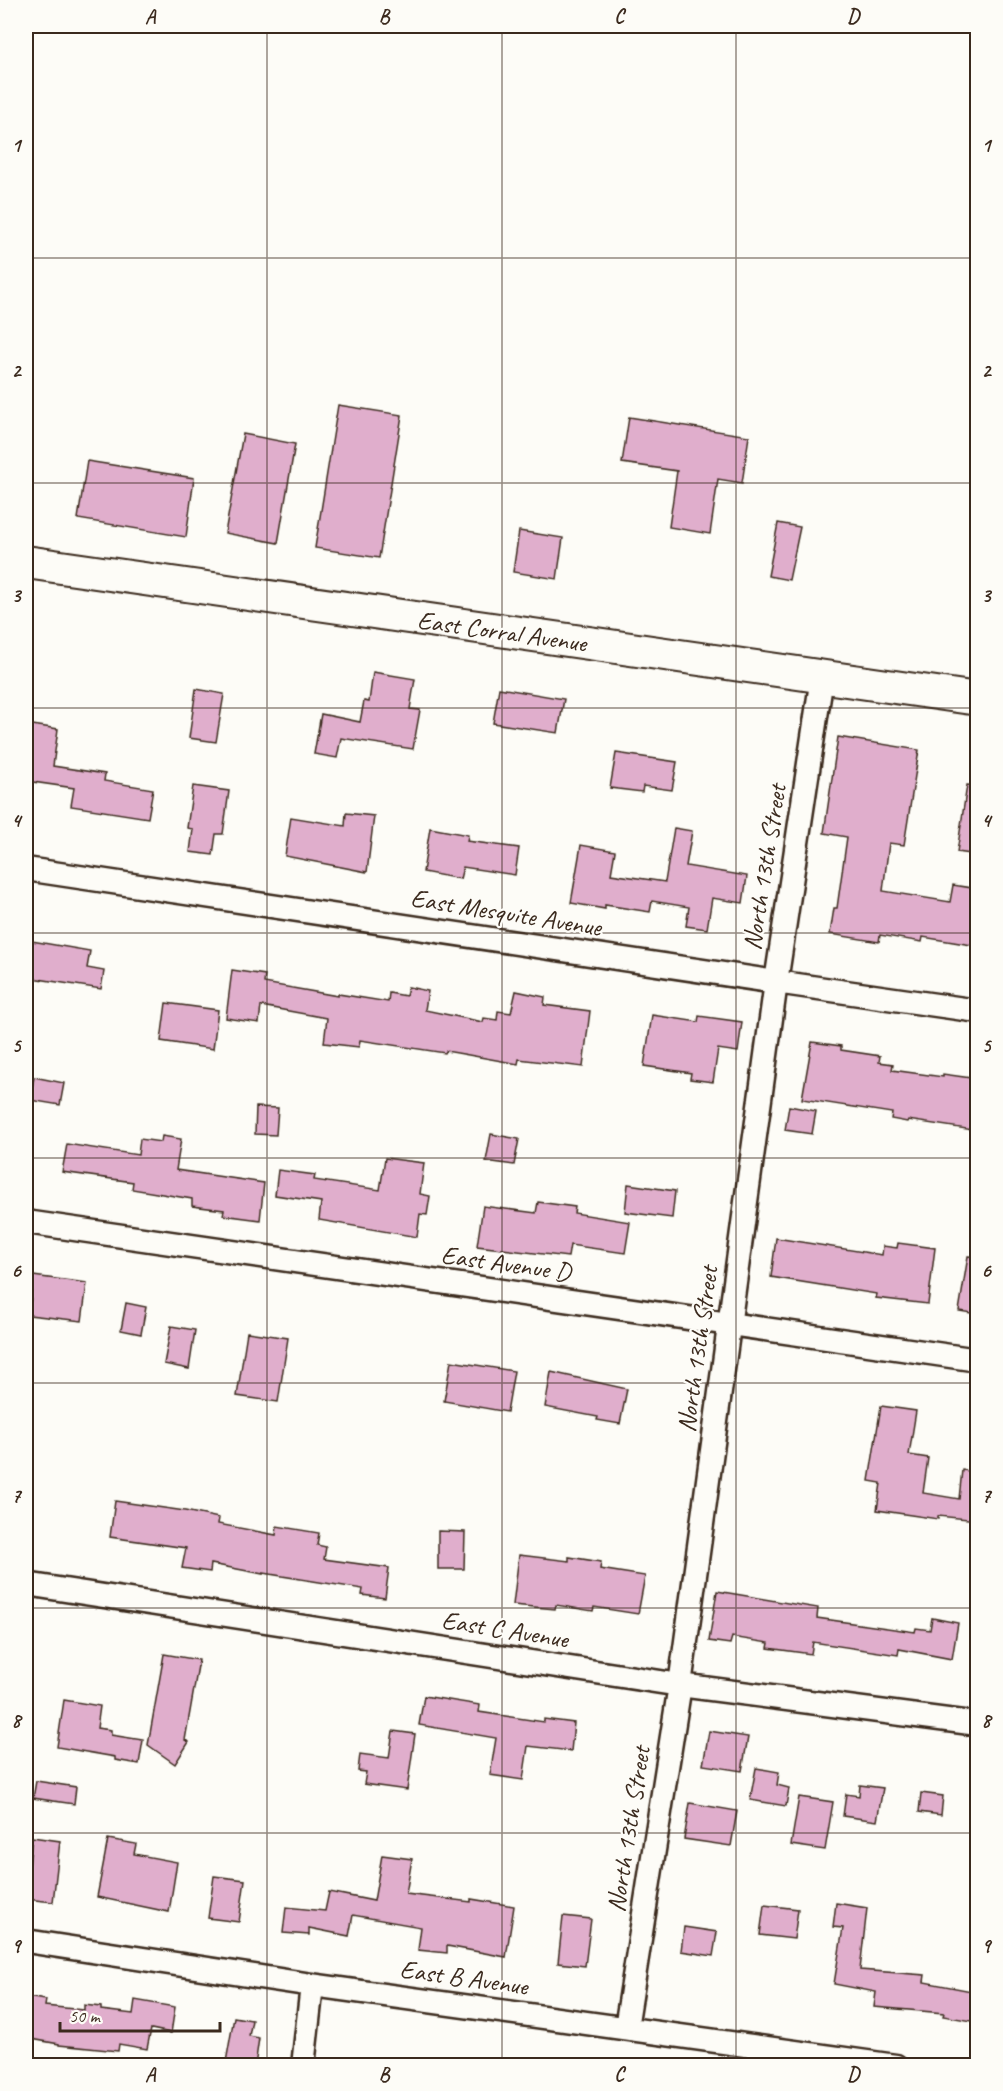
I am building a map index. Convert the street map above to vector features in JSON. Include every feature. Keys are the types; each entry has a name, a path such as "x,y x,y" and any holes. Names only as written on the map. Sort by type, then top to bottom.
{"main road":[{"name":"East Corral Avenue","path":"26,562 978,699"}],"street":[{"name":"North 13th Street","path":"626,2028 680,1685 776,982 822,677"},
{"name":"East Mesquite Avenue","path":"26,868 978,1011"},
{"name":"East Avenue D","path":"26,1222 978,1360"},
{"name":"East C Avenue","path":"26,1584 680,1685 978,1724"},
{"name":"East B Avenue","path":"26,1941 312,1985 896,2066"},
{"path":"303,2066 312,1985"}],"building":[{"path":"338,405 402,415 379,558 315,548"},
{"path":"629,417 749,436 742,483 718,479 710,534 669,527 677,471 622,463"},
{"path":"243,434 295,444 278,543 225,533"},
{"path":"87,461 194,478 186,537 78,519"},
{"path":"778,523 800,527 789,580 768,576"},
{"path":"519,531 563,538 557,579 513,572"},
{"path":"373,672 415,679 410,709 420,710 413,749 341,738 337,758 314,754 321,714 360,722 364,701 369,702"},
{"path":"499,688 564,699 558,733 493,723"},
{"path":"196,689 224,694 216,742 189,738"},
{"path":"26,724 58,729 53,766 105,774 104,781 153,789 148,818 71,806 74,788 26,781"},
{"path":"838,737 919,750 904,845 889,843 883,891 950,902 953,885 978,889 978,946 923,937 922,942 880,935 879,942 830,934 834,908 837,908 847,837 824,833"},
{"path":"616,753 677,762 672,790 643,786 642,792 610,788"},
{"path":"967,785 978,786 978,855 957,852"},
{"path":"193,786 229,791 223,834 216,834 213,855 190,852 193,829 187,828"},
{"path":"346,813 374,816 367,872 285,856 291,817 345,826"},
{"path":"430,828 468,835 467,841 519,848 515,875 463,867 460,879 423,872"},
{"path":"674,828 692,831 686,866 747,876 743,903 712,898 707,929 686,926 689,907 652,901 650,912 605,905 605,909 571,903 581,845 615,851 611,874 665,882"},
{"path":"26,940 90,951 87,968 104,971 101,989 26,977"},
{"path":"232,970 265,975 264,983 388,1002 389,993 406,996 408,987 428,991 425,1010 483,1022 484,1018 497,1020 498,1011 511,1013 516,991 545,997 544,1005 590,1011 583,1067 519,1059 518,1064 446,1051 445,1053 360,1040 359,1047 324,1043 327,1018 261,1006 259,1023 226,1018"},
{"path":"166,1003 218,1010 213,1049 161,1041"},
{"path":"652,1015 698,1022 699,1016 742,1022 738,1052 718,1049 713,1082 690,1079 691,1073 644,1066"},
{"path":"812,1042 841,1046 841,1050 880,1056 879,1062 893,1064 892,1070 978,1079 978,1102 973,1130 908,1120 907,1122 891,1119 892,1113 802,1099"},
{"path":"34,1077 64,1083 60,1105 30,1100"},
{"path":"789,1106 816,1111 812,1134 785,1130"},
{"path":"256,1107 278,1108 276,1135 255,1134"},
{"path":"491,1134 519,1139 514,1165 486,1161"},
{"path":"162,1136 181,1139 176,1170 264,1183 260,1220 223,1215 224,1210 192,1206 192,1199 132,1189 133,1182 62,1172 67,1144 138,1155 140,1139 161,1142"},
{"path":"385,1158 424,1163 420,1194 430,1196 427,1215 420,1214 417,1237 319,1220 321,1202 275,1195 278,1170 315,1175 314,1180 380,1190"},
{"path":"628,1184 675,1191 672,1218 625,1212"},
{"path":"538,1202 575,1207 574,1213 630,1222 625,1253 570,1245 568,1257 477,1246 483,1206 536,1213"},
{"path":"776,1238 882,1255 883,1246 897,1248 898,1243 935,1248 928,1304 876,1298 877,1294 771,1277"},
{"path":"968,1256 978,1257 978,1314 959,1311"},
{"path":"33,1276 87,1283 82,1321 29,1315"},
{"path":"126,1303 146,1307 141,1334 121,1330"},
{"path":"171,1326 195,1330 189,1369 164,1364"},
{"path":"247,1332 288,1338 278,1402 237,1396"},
{"path":"451,1361 514,1371 507,1412 444,1401"},
{"path":"551,1372 627,1389 620,1424 597,1420 598,1417 545,1407"},
{"path":"881,1406 916,1411 909,1455 928,1458 923,1493 959,1499 962,1470 978,1472 978,1520 938,1516 938,1519 877,1510 881,1483 869,1481"},
{"path":"115,1501 219,1518 218,1524 276,1535 277,1526 319,1533 317,1545 326,1547 324,1559 389,1568 385,1598 362,1595 363,1589 211,1564 210,1572 182,1568 186,1548 110,1537"},
{"path":"438,1531 465,1532 464,1569 438,1569"},
{"path":"519,1555 569,1561 569,1557 601,1562 600,1569 645,1576 638,1614 594,1607 593,1611 556,1605 555,1609 513,1605"},
{"path":"717,1591 818,1608 817,1618 915,1632 916,1628 930,1630 932,1618 958,1623 952,1659 899,1649 898,1655 813,1642 811,1654 768,1648 769,1643 732,1637 730,1644 709,1641"},
{"path":"164,1654 199,1660 185,1740 189,1742 175,1764 148,1745"},
{"path":"424,1696 480,1705 479,1712 544,1722 544,1719 574,1723 571,1751 528,1746 523,1780 490,1775 496,1738 419,1725"},
{"path":"64,1700 100,1706 97,1728 111,1730 111,1735 143,1740 139,1764 115,1760 115,1757 57,1747"},
{"path":"393,1731 415,1734 407,1790 364,1784 366,1772 358,1771 360,1754 389,1758"},
{"path":"709,1731 748,1737 742,1771 703,1765"},
{"path":"756,1768 779,1772 777,1785 789,1788 786,1806 750,1800"},
{"path":"36,1781 76,1787 74,1804 33,1798"},
{"path":"860,1785 883,1788 877,1821 843,1816 846,1794 859,1796"},
{"path":"921,1793 943,1796 941,1815 919,1812"},
{"path":"799,1797 833,1802 825,1850 791,1845"},
{"path":"690,1803 737,1811 731,1846 684,1839"},
{"path":"32,1837 60,1841 53,1902 26,1899"},
{"path":"108,1839 136,1844 134,1854 177,1862 169,1912 97,1897"},
{"path":"382,1855 412,1859 406,1894 471,1902 471,1899 514,1906 506,1957 447,1946 447,1953 418,1950 421,1927 353,1915 349,1936 309,1928 309,1935 283,1933 286,1907 325,1911 329,1892 374,1901"},
{"path":"214,1876 245,1880 239,1922 208,1918"},
{"path":"836,1903 867,1908 860,1970 925,1975 924,1982 977,1992 972,2021 943,2016 944,2013 874,2007 876,1992 834,1984 843,1928 833,1927"},
{"path":"764,1905 798,1909 794,1939 760,1935"},
{"path":"563,1916 591,1919 585,1966 558,1963"},
{"path":"684,1927 717,1932 713,1956 681,1951"},
{"path":"26,1997 46,2000 45,2006 84,2010 84,2005 101,2007 101,2010 133,2014 135,2000 175,2007 171,2033 151,2029 147,2049 119,2044 118,2051 59,2045 26,2038"},
{"path":"234,2017 252,2020 249,2036 259,2038 255,2066 226,2062"}]}
